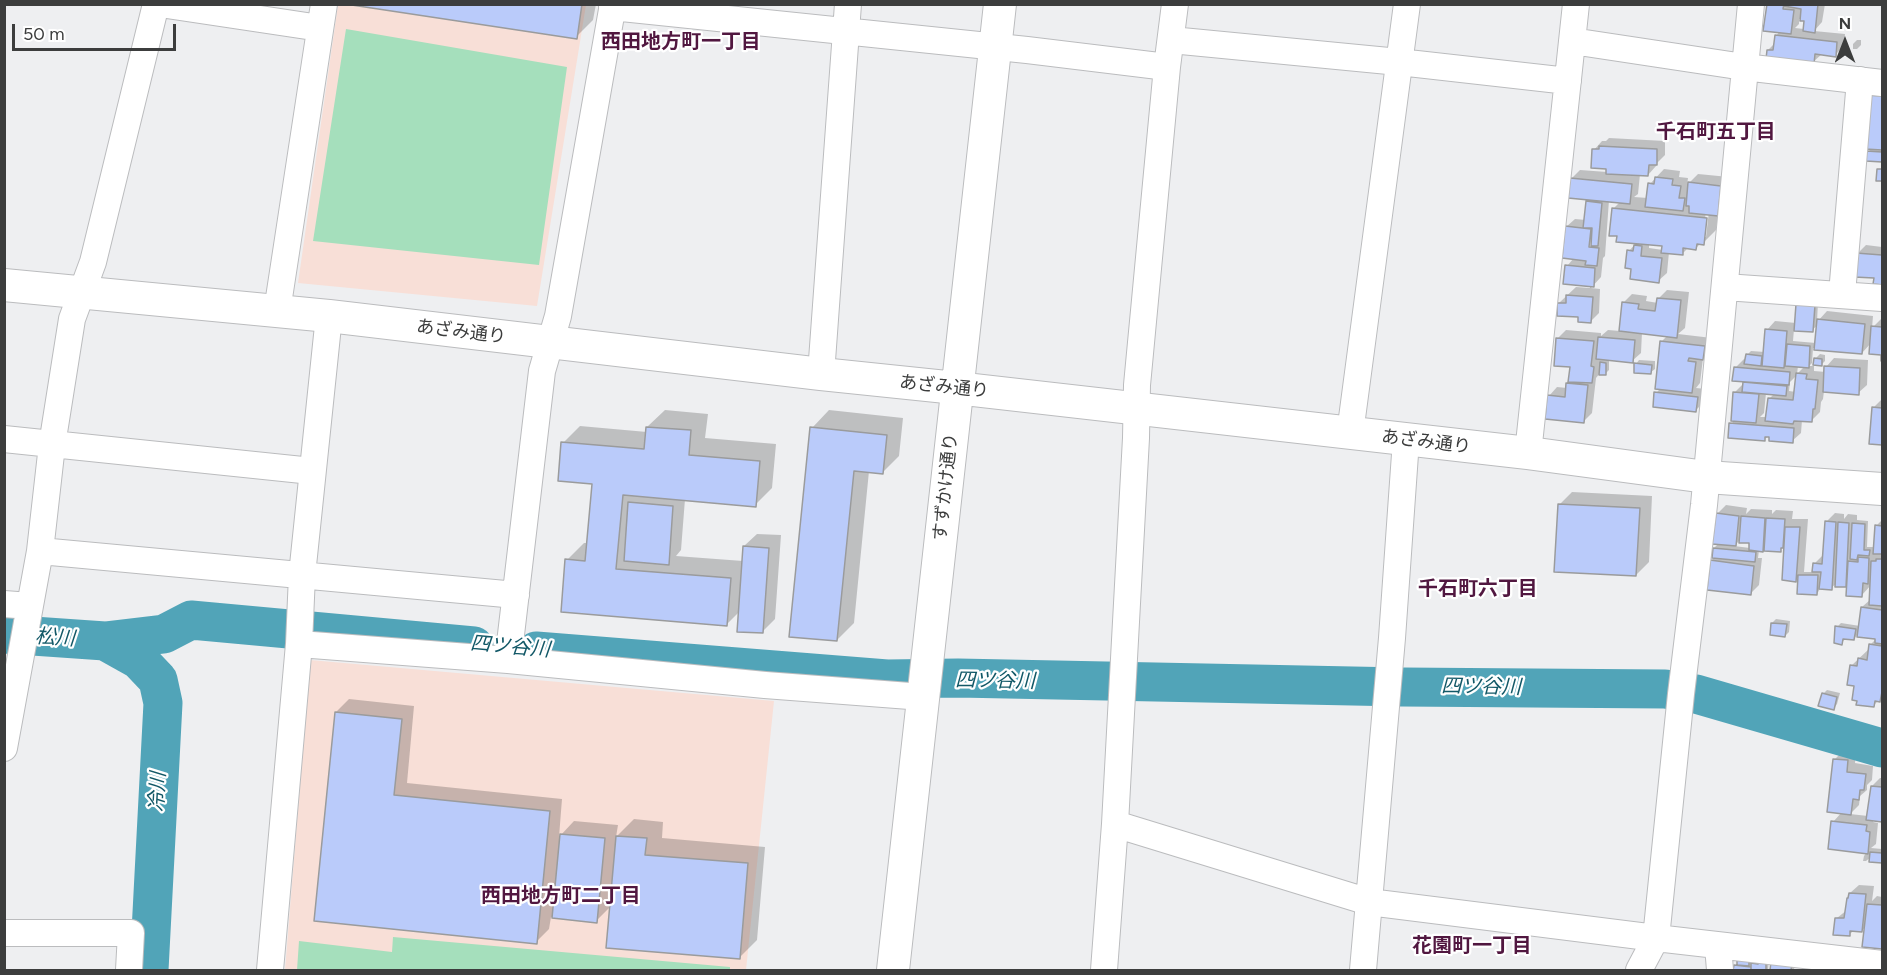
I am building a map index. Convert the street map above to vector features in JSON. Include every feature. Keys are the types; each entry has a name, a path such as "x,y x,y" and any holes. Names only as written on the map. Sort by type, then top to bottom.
{"street":[{"path":"4,748 20,608 40,551 52,445 72,319 93,262 158,4 322,16 277,311"},
{"path":"821,374 848,4"},
{"name":"すずかけ通り","path":"893,970 1000,4"},
{"path":"1104,970 1115,824 1137,385 1175,4"},
{"path":"1350,433 1407,4"},
{"path":"1528,453 1576,4"},
{"path":"1639,970 1656,938 1706,477 1751,4"},
{"path":"508,660 542,371 558,316 613,6 994,46 1167,67"},
{"path":"1172,40 1568,81"},
{"path":"1572,41 1744,67 1871,81 1842,294"},
{"name":"あざみ通り","path":"4,285 329,316 1528,453 1706,477 1882,489"},
{"path":"1725,287 1882,298"},
{"path":"270,970 299,644 302,575 329,316"},
{"path":"4,439 312,471"},
{"path":"1363,970 1392,638 1406,440"},
{"path":"40,551 516,595"},
{"path":"299,644 923,697"},
{"path":"1115,824 1369,902 1656,938 1719,958 1882,964"},
{"path":"4,933 131,933 129,970"}],"shaded area":[{"path":"338,5 586,5 537,306 298,283"},
{"path":"310,660 774,701 746,970 285,970"}],"green space":[{"path":"346,29 567,67 539,265 313,241"},
{"path":"393,937 730,967 730,970 297,970 299,941 392,952"}],"building":[{"path":"345,4 582,4 577,39"},
{"path":"1767,4 1784,4 1783,9 1794,10 1791,34 1763,31"},
{"path":"1785,4 1818,4 1815,33 1803,31 1804,21 1800,21 1801,9 1784,6"},
{"path":"1775,35 1837,42 1836,57 1815,54 1814,64 1766,59 1767,50 1773,50"},
{"path":"1868,95 1882,96 1882,150 1865,149"},
{"path":"1599,146 1657,149 1657,165 1649,165 1648,176 1606,174 1606,169 1591,168 1592,149 1599,149"},
{"path":"1866,151 1882,152 1882,162 1866,161"},
{"path":"1877,169 1882,169 1882,181 1876,181"},
{"path":"1655,177 1673,179 1672,185 1681,186 1679,198 1685,198 1683,211 1645,207 1648,183 1654,184"},
{"path":"1570,178 1632,184 1630,204 1568,198"},
{"path":"1688,182 1721,186 1718,216 1689,213 1689,206 1686,206"},
{"path":"1586,201 1602,203 1598,246 1591,246 1592,228 1583,228"},
{"path":"1612,208 1707,218 1704,245 1697,244 1696,250 1683,248 1683,255 1661,253 1662,246 1616,242 1617,236 1609,236"},
{"path":"1565,226 1591,229 1589,247 1599,248 1597,266 1585,265 1586,261 1562,258"},
{"path":"1634,245 1642,246 1641,256 1662,258 1659,283 1630,279 1631,269 1625,268 1627,250 1633,251"},
{"path":"1856,253 1882,255 1882,285 1873,284 1874,278 1854,277"},
{"path":"1565,265 1595,268 1594,287 1563,284"},
{"path":"1566,295 1593,297 1591,323 1578,322 1578,317 1557,316 1557,303 1566,303"},
{"path":"1657,298 1681,300 1677,338 1619,331 1622,302 1639,304 1638,309 1655,311"},
{"path":"1796,304 1815,305 1813,332 1794,331"},
{"path":"1817,319 1865,324 1862,354 1814,350"},
{"path":"1871,326 1882,327 1882,361 1881,355 1869,354"},
{"path":"1765,329 1787,331 1784,368 1762,366"},
{"path":"1598,337 1635,340 1633,363 1596,359"},
{"path":"1556,338 1594,341 1591,366 1594,367 1592,383 1568,382 1570,367 1554,366"},
{"path":"1660,341 1705,346 1703,360 1689,358 1688,361 1696,362 1692,393 1655,389"},
{"path":"1787,344 1810,346 1809,368 1785,366"},
{"path":"1746,354 1762,356 1761,366 1744,364"},
{"path":"1814,358 1822,359 1822,366 1813,365"},
{"path":"1600,362 1606,363 1606,375 1599,375"},
{"path":"1634,363 1652,365 1651,374 1634,373"},
{"path":"1824,366 1860,368 1859,395 1823,392"},
{"path":"1734,367 1790,372 1789,385 1732,381"},
{"path":"1796,373 1807,374 1806,379 1818,380 1812,422 1794,421 1793,424 1765,421 1768,398 1793,400"},
{"path":"1743,382 1787,386 1786,396 1742,392"},
{"path":"1566,383 1588,385 1584,423 1545,419 1547,395 1565,397"},
{"path":"1654,392 1698,397 1696,412 1653,407"},
{"path":"1733,392 1759,394 1756,423 1731,421"},
{"path":"1872,407 1882,408 1882,445 1869,444"},
{"path":"1729,423 1794,428 1793,443 1769,441 1769,437 1765,437 1765,441 1728,438"},
{"path":"646,427 691,430 689,455 760,461 756,507 623,495 616,569 731,578 727,626 561,612 565,559 585,561 592,484 558,481 561,442 644,449"},
{"path":"810,427 887,435 883,474 854,471 837,641 789,637"},
{"path":"628,502 673,506 669,565 624,561"},
{"path":"1558,504 1640,508 1636,576 1554,572"},
{"path":"1716,513 1739,516 1736,546 1712,544"},
{"path":"1741,516 1765,518 1763,552 1749,550 1749,543 1739,543"},
{"path":"1766,518 1785,519 1781,552 1764,551"},
{"path":"1825,521 1836,522 1832,590 1819,589 1821,572 1812,572 1813,563 1822,564"},
{"path":"1838,522 1849,523 1846,587 1835,587"},
{"path":"1852,523 1865,524 1864,550 1870,550 1869,556 1858,555 1857,560 1850,559"},
{"path":"1875,525 1882,526 1882,554 1873,554"},
{"path":"1785,527 1800,527 1796,582 1782,580"},
{"path":"743,546 769,548 763,633 737,632"},
{"path":"1713,548 1756,552 1755,562 1712,558"},
{"path":"1858,557 1869,558 1868,584 1863,583 1862,597 1846,596 1848,561 1858,562"},
{"path":"1876,559 1882,559 1882,606 1869,605 1871,561 1876,561"},
{"path":"1710,560 1754,566 1751,595 1707,590"},
{"path":"1798,575 1818,575 1817,595 1797,594"},
{"path":"1861,607 1882,610 1882,644 1875,643 1875,639 1857,637"},
{"path":"1771,623 1787,624 1785,637 1770,635"},
{"path":"1835,626 1856,629 1854,640 1843,639 1842,645 1834,643"},
{"path":"1869,644 1882,646 1882,692 1880,702 1875,701 1874,707 1856,705 1857,701 1852,700 1854,686 1847,685 1850,665 1857,666 1858,658 1867,660"},
{"path":"1822,693 1837,697 1834,710 1818,706"},
{"path":"335,712 402,719 394,795 550,811 537,944 314,921"},
{"path":"1833,759 1848,760 1847,772 1866,774 1864,790 1860,790 1859,800 1853,799 1851,815 1827,812"},
{"path":"1871,786 1882,787 1882,822 1866,820"},
{"path":"1831,821 1867,825 1866,831 1870,832 1868,854 1828,849"},
{"path":"560,834 605,838 597,923 552,918"},
{"path":"616,836 647,838 645,855 748,863 740,959 606,948"},
{"path":"1870,852 1882,853 1882,863 1869,862"},
{"path":"1849,893 1866,894 1862,932 1850,931 1850,936 1833,935 1835,918 1844,918"},
{"path":"1867,904 1882,905 1882,949 1862,947"},
{"path":"1737,959 1749,960 1749,966 1737,965"},
{"path":"1759,961 1766,961 1766,970 1751,970 1751,963 1758,964"},
{"path":"1771,962 1792,965 1791,970 1770,970"},
{"path":"1734,965 1751,967 1751,970 1733,970"}],"waterway":[{"name":"四ツ谷川","path":"4,634 105,641 164,634 191,620 474,646"},
{"name":"冷川","path":"105,641 139,660 158,680 163,703 149,970"},
{"name":"四ツ谷川","path":"536,651 887,679 958,678 1402,687 1665,689 1696,694 1882,748"}],"district":[{"name":"西田地方町一丁目","path":"681,42"},
{"name":"千石町五丁目","path":"1716,132"},
{"name":"千石町六丁目","path":"1478,589"},
{"name":"西田地方町二丁目","path":"561,896"},
{"name":"花園町一丁目","path":"1472,946"}],"water label":[{"name":"松川","path":"55,638"}]}
